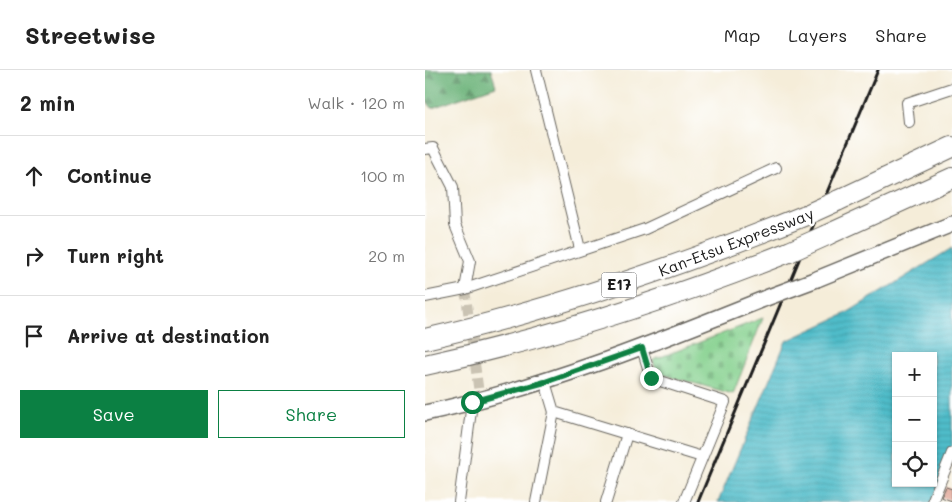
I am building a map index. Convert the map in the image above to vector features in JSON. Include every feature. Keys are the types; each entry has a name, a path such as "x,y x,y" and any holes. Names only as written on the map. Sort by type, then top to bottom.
{"highway":[{"name":"Kan-Etsu Expressway","path":"425,339 537,310 627,283 716,252 806,215 952,147"},
{"name":"Kan-Etsu Expressway","path":"425,366 546,336 635,308 789,252 952,178"}],"street":[{"path":"536,70 580,249"},
{"path":"909,122 907,103 952,88"},
{"path":"425,149 433,148 453,187 455,225 470,261 465,289"},
{"path":"425,297 465,289 580,249 645,229 776,168"},
{"path":"425,412 472,402 545,382 642,348 952,224"},
{"path":"642,348 651,378 725,402 684,502"},
{"path":"536,502 554,412 545,382"},
{"path":"459,502 472,402"},
{"path":"554,412 702,457"},
{"path":"606,502 627,434"},
{"path":"932,502 952,453"}],"green space":[{"path":"425,70 491,70 496,86 432,108 425,99"},
{"path":"763,318 733,394 657,373 653,360"}],"water":[{"path":"952,248 952,453 932,502 718,502 786,341 845,314"}],"building":[{"path":"946,487 952,489 952,501 941,497"}],"tunnel":[{"path":"465,289 480,401"}],"railway":[{"path":"698,502 878,70"}],"route":[{"path":"472,402 545,382 642,348 651,378"}]}
